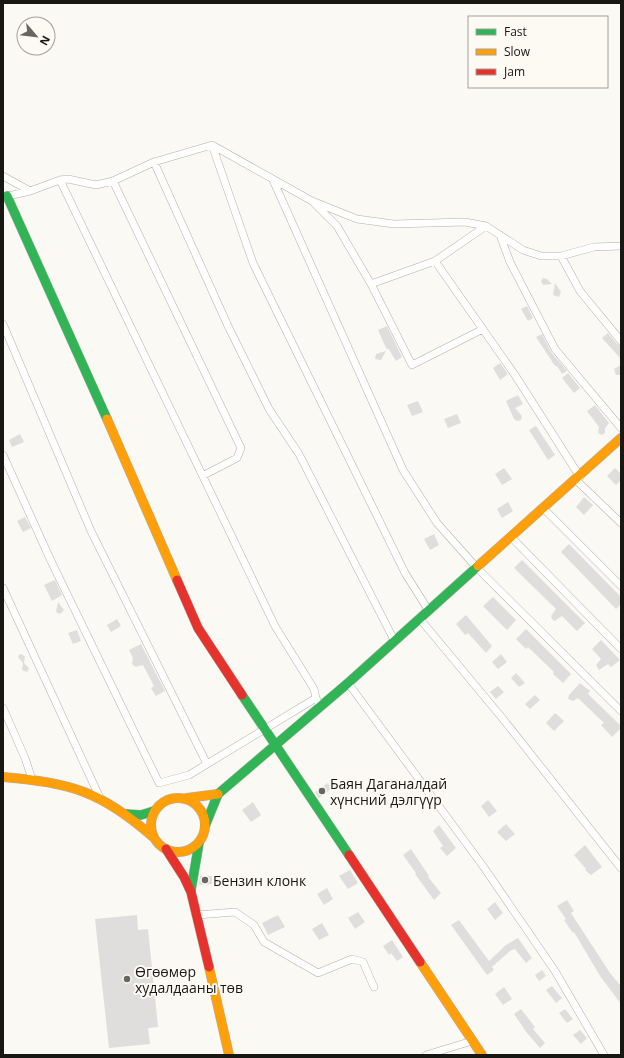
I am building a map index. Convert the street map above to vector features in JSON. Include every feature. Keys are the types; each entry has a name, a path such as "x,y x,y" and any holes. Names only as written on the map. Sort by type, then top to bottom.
{"street":[{"path":"212,145 253,263 405,573 429,611"},
{"path":"482,1055 198,628 72,338 5,197 30,191 60,180 68,179 96,185 113,181 154,162 212,145 312,201 357,219 387,223 425,224 465,222 486,226 523,250 541,256 561,256 594,247 621,246"},
{"path":"154,162 228,326 266,402 299,454 395,642"},
{"path":"3,176 30,191"},
{"path":"60,180 204,475 275,626 314,689 318,702"},
{"path":"273,180 403,470 438,523 477,568 621,711"},
{"path":"113,181 241,448 237,458 204,475"},
{"path":"312,201 337,226 371,284 412,365 483,329"},
{"path":"371,284 436,261 486,226"},
{"path":"500,235 510,262 555,349 621,428"},
{"path":"561,256 580,291 621,341"},
{"path":"436,261 483,329 578,479 621,523"},
{"path":"3,324 91,531 208,764"},
{"path":"3,455 51,561 159,783 189,775 264,728 318,702 348,683 543,508 578,479 621,438"},
{"path":"543,508 621,586"},
{"path":"511,538 621,649"},
{"path":"3,588 100,798"},
{"path":"420,619 503,719 621,868"},
{"path":"348,683 483,866 555,971 604,1055"},
{"path":"166,849 182,852 191,849 198,843 203,835 218,794 275,744 318,702"},
{"path":"3,708 25,758 32,779"},
{"path":"3,777 32,779 65,786 100,798 126,814 166,849 184,877 197,915 228,1055"},
{"path":"153,837 151,820 154,811 160,804 168,799 176,797 185,798 218,794"},
{"path":"185,798 194,802 200,808 206,826"},
{"path":"126,814 141,815 154,811"},
{"path":"190,892 198,843"},
{"path":"197,915 235,912 254,925 264,942 318,973 352,959 363,962 374,987"},
{"path":"426,1055 472,1041"}],"building":[{"path":"543,278 547,279 552,284 543,285 541,281"},
{"path":"555,283 561,292 559,297 553,295"},
{"path":"527,306 533,318 528,321 521,309"},
{"path":"387,326 402,357 396,361 388,348 387,350 378,330"},
{"path":"608,333 617,344 621,346 621,359 602,338"},
{"path":"542,334 551,352 567,371 562,374 536,337"},
{"path":"386,351 381,360 375,359 376,354"},
{"path":"500,363 508,374 500,380 493,368"},
{"path":"621,365 621,375 616,375 614,369"},
{"path":"568,373 580,388 574,393 562,378"},
{"path":"518,395 523,404 515,408 522,416 521,420 517,421 514,419 506,401"},
{"path":"418,401 423,412 412,416 407,405"},
{"path":"595,405 609,423 605,428 605,433 602,435 598,433 599,427 587,411"},
{"path":"457,414 461,423 448,428 444,419"},
{"path":"536,426 555,455 548,460 529,430"},
{"path":"20,434 24,442 12,447 9,440"},
{"path":"504,468 512,479 502,485 495,474"},
{"path":"615,468 621,474 621,480 616,485 607,476"},
{"path":"584,497 593,505 584,515 576,507"},
{"path":"508,502 513,511 502,518 497,509"},
{"path":"25,517 31,528 23,532 17,521"},
{"path":"434,534 439,545 430,550 424,539"},
{"path":"569,544 621,597 621,604 616,609 561,552"},
{"path":"522,560 585,623 577,631 562,616 555,621 552,619 551,616 556,609 514,568"},
{"path":"55,580 62,595 52,601 44,585"},
{"path":"493,597 516,620 507,630 483,606"},
{"path":"58,602 64,610 60,614 56,612"},
{"path":"466,615 492,646 486,653 468,633 465,635 456,624"},
{"path":"117,619 121,626 111,632 107,625"},
{"path":"526,629 571,674 563,683 553,674 554,672 528,647 526,649 516,639"},
{"path":"77,630 81,641 73,644 68,633"},
{"path":"601,640 620,660 611,667 608,664 599,670 596,665 601,659 592,649"},
{"path":"141,644 165,691 156,696 151,688 154,686 143,665 136,667 132,664 133,658 129,650"},
{"path":"20,654 25,656 24,663 29,668 27,672 22,670 23,663 18,657"},
{"path":"501,654 507,662 498,669 492,662"},
{"path":"516,673 525,683 519,687 511,678"},
{"path":"580,683 590,691 588,694 621,726 621,728 612,737 601,725 604,723 578,698 573,701 568,699 569,695"},
{"path":"498,686 504,692 496,699 490,692"},
{"path":"535,695 540,700 530,709 525,704"},
{"path":"555,713 564,721 554,731 546,723"},
{"name":"Баян Даганалдай хүнсний дэлгүүр","path":"328,783 331,789 319,798 315,792"},
{"path":"488,800 497,811 489,817 481,806"},
{"path":"253,802 261,815 251,822 242,810"},
{"path":"506,824 515,834 506,841 497,832"},
{"path":"439,825 456,848 447,856 440,848 443,846 433,831"},
{"path":"585,845 602,867 591,875 585,870 586,869 574,855"},
{"path":"411,849 429,876 428,877 441,893 434,900 403,855"},
{"path":"350,870 358,883 348,889 339,876"},
{"name":"Бензин клонк","path":"200,876 212,876 212,884 199,885"},
{"path":"327,888 333,899 324,905 317,894"},
{"path":"567,900 574,911 571,913 610,973 621,986 621,1004 600,976 574,932 573,933 564,920 566,919 557,906"},
{"path":"495,902 503,913 495,920 487,909"},
{"path":"358,912 365,922 355,929 348,918"},
{"name":"Өгөөмөр худалдааны төв","path":"137,915 138,930 148,929 158,1027 148,1028 150,1044 109,1048 95,919"},
{"path":"278,915 285,927 268,935 262,923"},
{"path":"459,920 489,961 506,945 518,938 532,958 526,963 515,949 510,951 492,967 494,970 487,975 451,925"},
{"path":"322,923 329,935 319,940 312,929"},
{"path":"392,940 403,957 397,961 391,953 389,955 383,946"},
{"path":"542,970 546,976 539,981 535,975"},
{"path":"552,986 562,998 556,1003 546,990"},
{"path":"504,987 512,999 503,1005 495,994"},
{"path":"521,1009 535,1027 533,1029 545,1043 540,1048 527,1033 514,1014"},
{"path":"565,1009 573,1019 567,1023 559,1013"},
{"path":"580,1030 587,1038 581,1044 573,1035"}],"traffic: fast":[{"path":"7,196 107,419"},
{"path":"205,826 218,794 348,683 478,566"},
{"path":"242,695 349,855"},
{"path":"126,814 141,815 154,811"},
{"path":"191,890 199,843"}],"traffic: slow":[{"path":"107,419 177,580"},
{"path":"478,566 621,438"},
{"path":"3,777 48,782 67,786 84,792 101,799 117,809 153,837"},
{"path":"187,798 218,794"},
{"path":"173,798 183,798 193,802 201,810 205,820 205,825 205,830 201,840 193,848 183,852 173,852 163,848 155,840 151,830 151,820 155,810 163,802 173,798"},
{"path":"420,962 482,1055"},
{"path":"209,967 229,1055"}],"traffic: jam":[{"path":"177,580 198,628 242,695"},
{"path":"166,849 184,877 191,892 209,967"},
{"path":"349,855 420,962"}],"place":[{"name":"Баян Даганалдай хүнсний дэлгүүр","path":"322,791"},
{"name":"Бензин клонк","path":"205,880"},
{"name":"Өгөөмөр худалдааны төв","path":"127,979"}]}
